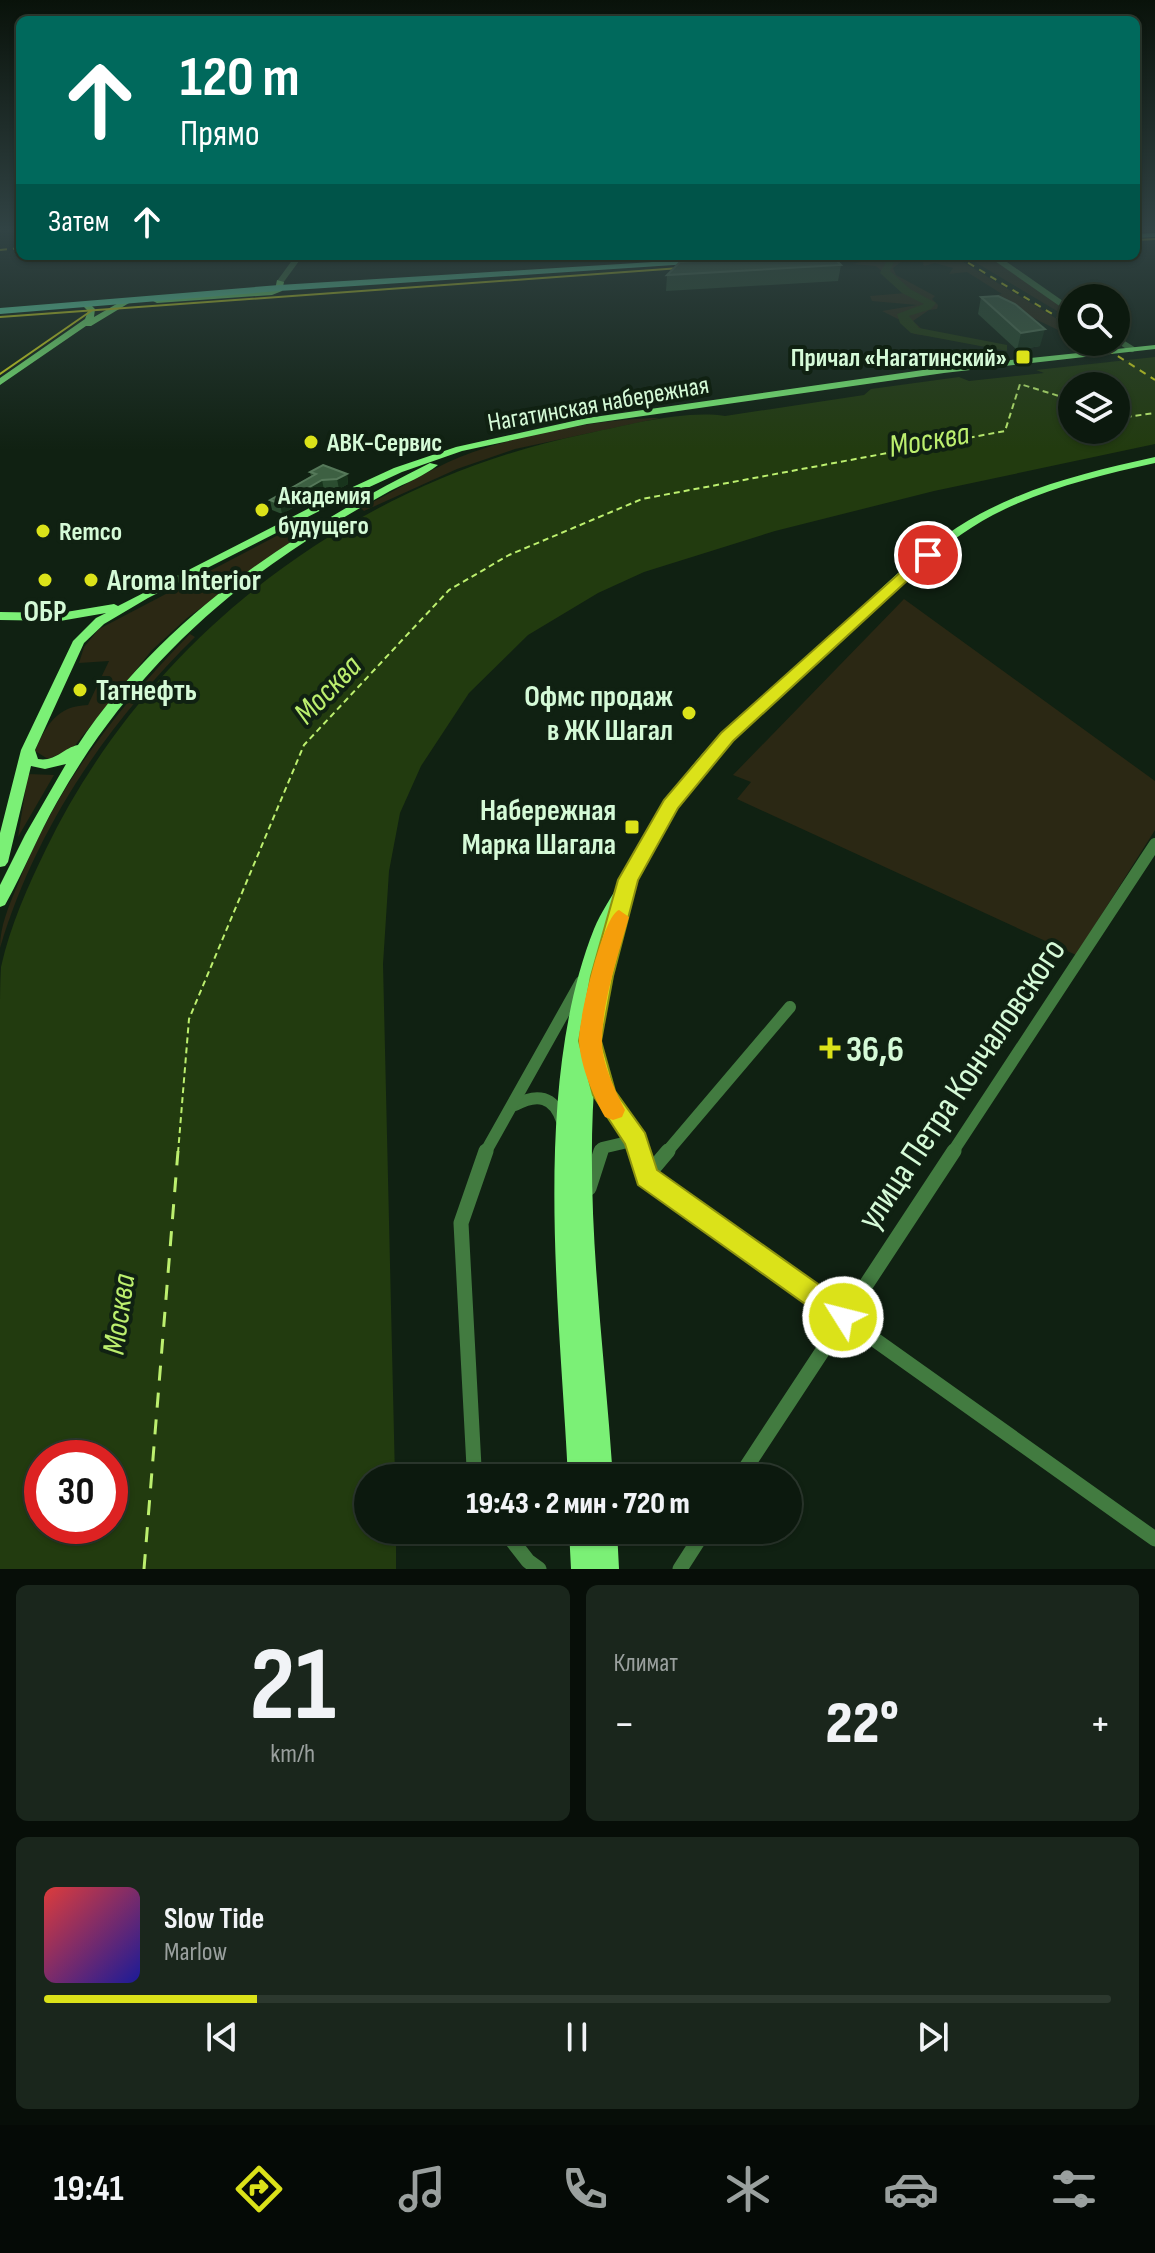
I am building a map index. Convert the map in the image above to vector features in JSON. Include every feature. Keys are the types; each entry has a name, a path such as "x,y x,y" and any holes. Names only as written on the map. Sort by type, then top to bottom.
{"main road":[{"path":"0,308 46,304"},
{"path":"45,307 84,304"},
{"path":"0,308 102,304"},
{"path":"0,382 77,329 123,304"},
{"path":"77,329 91,316 92,311 87,306"},
{"path":"1132,349 1155,349"},
{"path":"1130,352 1155,349"},
{"name":"Нагатинская набережная","path":"0,862 28,750 79,641 100,621 144,596 398,470 519,433 914,374 1089,356"},
{"name":"Нагатинская набережная","path":"0,901 32,829 91,736 130,686 187,626 319,529 431,466 520,437 935,374 1091,356"},
{"path":"600,1464 586,1384 567,1149 573,1063 591,966 602,929 628,880 671,805 727,737 937,547 979,519 1027,496 1155,460"},
{"path":"293,521 317,518 322,522 319,529"},
{"path":"0,616 44,618 105,610 144,596"},
{"path":"44,618 75,625 80,632 79,641"},
{"path":"28,750 32,762 51,765 66,759 91,736"},
{"path":"580,1464 586,1384 584,1119 590,1041 602,976 628,880"},
{"path":"582,1544 583,1569"},
{"path":"606,1544 607,1569"}],"street":[{"name":"улица Петра Кончаловского","path":"748,1464 1155,844"},
{"path":"474,1464 461,1223 479,1163 568,1001 591,966"},
{"path":"646,1177 790,1007"},
{"path":"590,1041 605,1095 636,1140 646,1177 1155,1539"},
{"path":"513,1106 528,1097 548,1097 561,1115 567,1149"},
{"path":"586,1204 602,1148 636,1140"},
{"path":"515,1544 539,1569"},
{"path":"680,1569 696,1544"}],"shaded area":[{"path":"908,304 938,305 937,309 929,310 913,321 926,333 961,340 914,334 904,322 882,311 917,305"},
{"path":"1005,304 1033,304 1058,320 1058,330"},
{"path":"1046,304 1058,304 1058,312"},
{"path":"660,418 515,449 457,469 364,511 361,508 447,463 481,449 531,435 586,425"},
{"path":"305,521 312,521 314,526 187,618 152,650 72,749 48,759 35,751 54,718 68,709 88,705 109,661 79,663 84,647 99,629"},
{"path":"904,599 1155,781 1155,830 1076,955 737,799 751,782 733,775"},
{"path":"190,634 195,637 132,706 78,780 33,861 0,948 8,908 50,815 114,720"},
{"path":"28,774 54,775 18,837"}],"water":[{"name":"Москва","path":"1155,357 1155,444 934,491 775,531 644,572 598,593 528,635 469,693 421,766 400,813 389,871 383,964 395,1464 354,1464 354,1544 396,1544 396,1569 0,1569 1,967 20,906 46,849 89,772 141,701 201,636 268,579 340,530 418,489 500,457 656,419 692,415 725,416 864,395 871,389 959,377 969,381 1044,373 1036,370"}],"building":[{"path":"989,304 1015,304 1045,329 1021,333"},
{"path":"323,465 347,474 337,479 322,480 280,504 270,500 316,474 310,472"}],"waterway":[{"path":"929,304 903,314 904,321 915,331 1003,348"}],"ferry route":[{"path":"178,1153 189,1019 304,745 449,590 509,555 642,499 1005,431 1020,384 1058,396"},
{"path":"1130,416 1155,413"},
{"path":"144,1569 178,1151"}],"tram line":[{"path":"0,317 177,304"},
{"path":"0,374 91,311"}],"railway":[{"path":"1036,304 1058,317"},
{"path":"1118,356 1155,380"}],"slow traffic":[{"path":"613,1110 595,1066 590,1041 602,976 619,917"}],"place":[{"name":"Причал «Нагатинский»","path":"1023,357"},
{"name":"АВК-Сервис","path":"311,442"},
{"name":"Академия будущего","path":"262,510"},
{"name":"Remco","path":"43,531"},
{"name":"ОБР","path":"45,580"},
{"name":"Aroma Interior","path":"91,580"},
{"name":"Татнефть","path":"80,690"},
{"name":"Офмс продаж в ЖК Шагал","path":"689,713"},
{"name":"Набережная Марка Шагала","path":"632,827"},
{"name":"36,6","path":"830,1048"}],"route":[{"path":"843,1317 646,1177 636,1140 605,1095 590,1041 602,976 628,880 671,805 727,737 928,555"}]}
